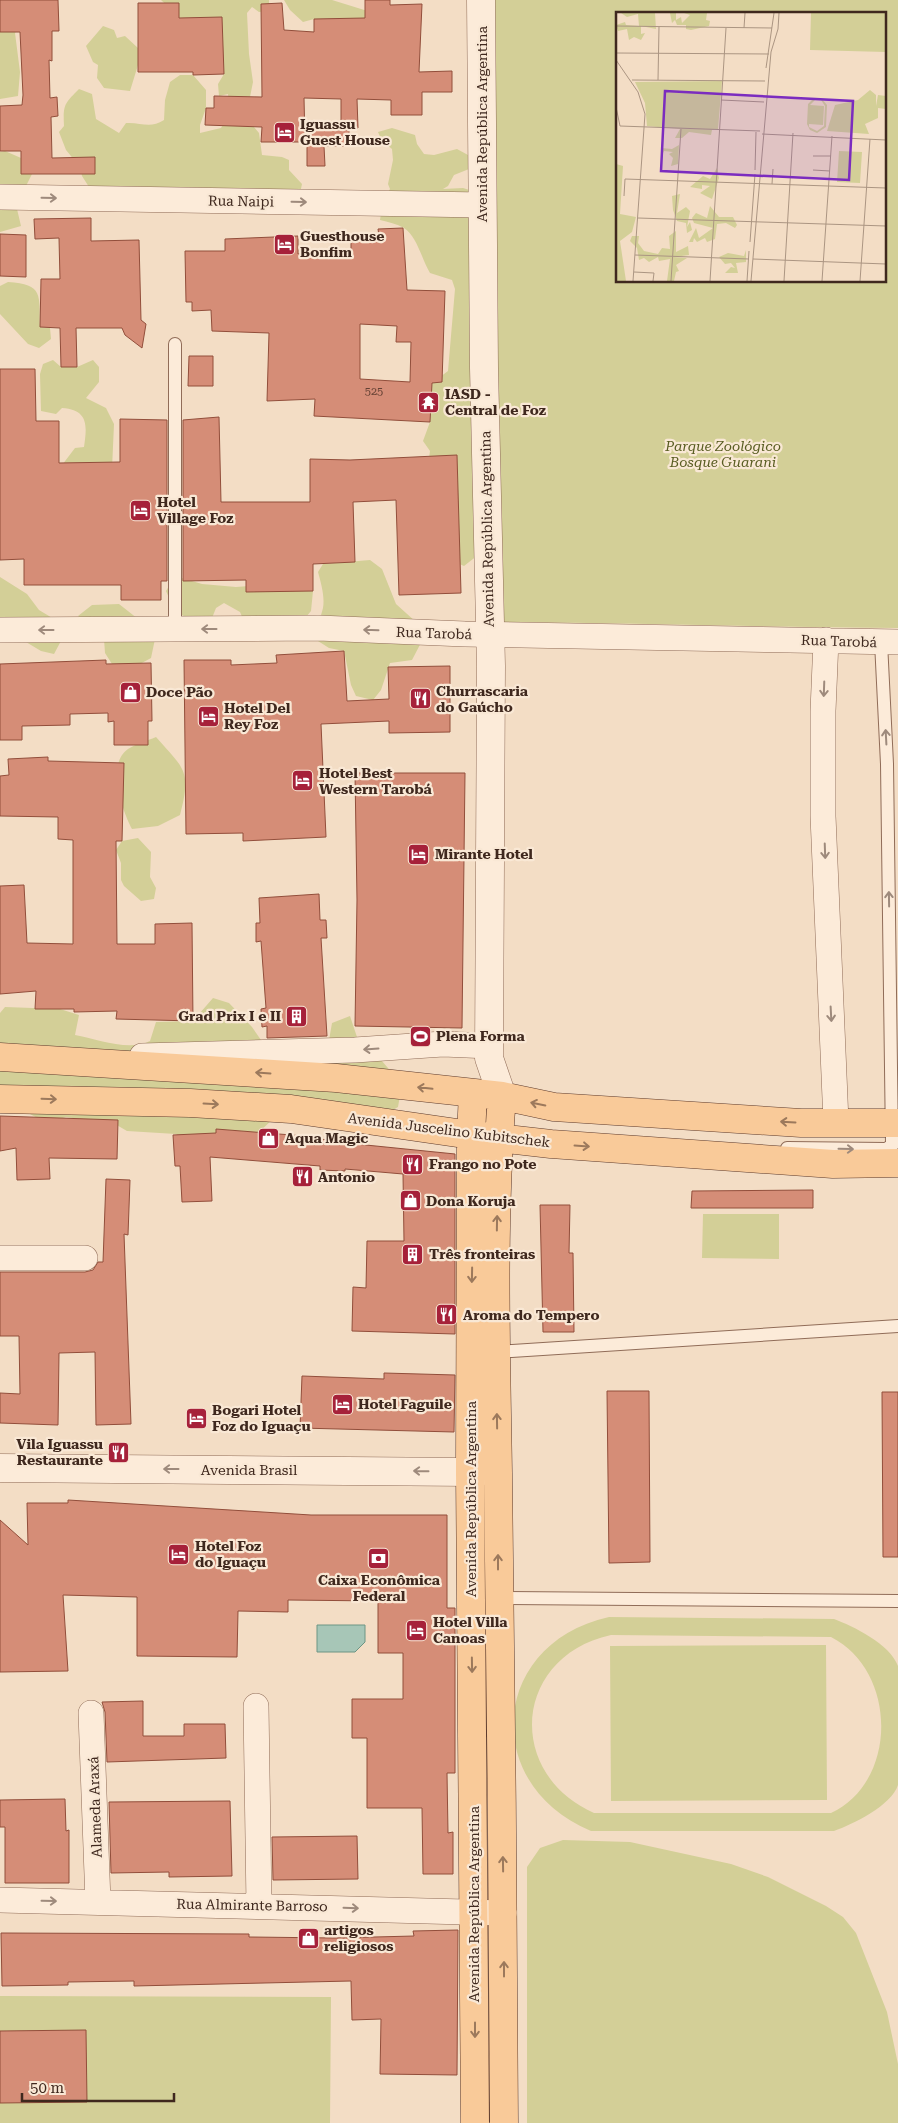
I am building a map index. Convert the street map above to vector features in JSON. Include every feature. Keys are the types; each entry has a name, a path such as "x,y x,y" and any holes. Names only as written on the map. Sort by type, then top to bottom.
{"main road":[{"path":"0,1057 336,1078 502,1096 554,1107 764,1121 836,1122 896,1139"},
{"name":"Avenida República Argentina","path":"473,1093 471,1135 470,1472 475,1912 475,2123"},
{"name":"Avenida República Argentina","path":"502,1096 499,1138 495,1352 504,1913 504,2123"},
{"name":"Avenida Juscelino Kubitschek","path":"0,1099 190,1103 291,1109 499,1138 747,1159 832,1164 896,1139"}],"street":[{"name":"Avenida República Argentina","path":"481,0 484,368 490,635 490,1052 502,1096"},
{"name":"Rua Naipi","path":"0,197 483,205"},
{"name":"Rua Tarobá","path":"0,630 318,628 490,635 889,642"},
{"path":"826,640 823,711 823,811 836,1122"},
{"path":"64,1060 184,1054 356,1050 443,1044 490,1052"},
{"name":"Avenida República Argentina","path":"473,1093 490,1052"},
{"path":"0,1258 85,1258"},
{"name":"Avenida Brasil","path":"0,1468 470,1472 498,1470"},
{"path":"256,1706 259,1905"},
{"name":"Alameda Araxá","path":"91,1713 98,1902"},
{"name":"Rua Almirante Barroso","path":"0,1900 259,1905 504,1913"}],"lane":[{"path":"175,344 175,629"},
{"path":"889,642 887,764 896,1139"},
{"path":"495,1352 898,1326"},
{"path":"498,1598 898,1601"}],"green space":[{"path":"161,0 269,0 269,11 259,12 252,7 247,13 249,54 253,82 248,107 254,127 259,133 262,155 282,157 289,160 289,170 302,184 299,198 89,187 82,176 80,167 66,150 59,132 64,126 66,105 79,89 92,94 96,119 119,133 126,123 150,125 164,120 165,100 170,82 180,75 193,75 206,90 206,108 200,125 200,133 221,128 230,112 228,94 219,96 218,84 224,74 179,23 173,11"},
{"path":"284,0 332,0 374,13 382,26 314,19 303,22 290,10"},
{"name":"Parque Zoológico Bosque Guarani","path":"493,0 898,0 898,628 501,622 496,256 487,548 464,566 441,556 427,473 430,451 423,441 430,422 432,383 448,371 455,289 452,280 430,273 416,242 409,232 398,225 380,220 383,200 390,189 388,184 393,160 392,149 382,141 378,132 392,128 415,135 417,144 424,154 434,155 457,149 468,155 469,169 454,175 448,186 443,189 463,188 479,193"},
{"path":"103,26 114,30 117,38 125,36 138,48 138,65 130,91 104,88 97,78 98,65 93,62 86,46"},
{"path":"18,29 15,33 20,72 18,96 0,99 0,32"},
{"path":"5,151 21,158 32,174 21,196 0,188 0,152"},
{"path":"0,197 17,209 21,226 0,232"},
{"path":"8,282 28,285 37,293 40,307 40,327 50,328 51,339 39,348 28,344 0,314 0,286"},
{"path":"53,360 61,367 77,367 93,360 99,367 99,382 86,398 106,408 114,424 112,469 59,469 75,448 84,447 86,432 82,416 71,409 62,408 56,414 41,411 40,374 43,364"},
{"path":"370,560 382,569 396,604 416,622 425,635 412,660 390,663 381,690 373,700 356,696 351,685 344,651 329,648 318,641 323,604 318,572 323,564"},
{"path":"175,576 202,584 236,587 303,582 313,591 311,611 301,623 246,626 240,612 224,603 216,608 210,623 193,620 178,611 166,591"},
{"path":"0,577 27,594 39,610 54,619 62,639 54,654 41,651 21,639 0,632"},
{"path":"119,604 147,626 155,639 151,658 140,664 112,664 105,653 104,639 78,616 92,605"},
{"path":"156,737 183,771 185,779 184,800 180,815 158,826 132,829 124,811 118,788 118,765 121,756 128,749"},
{"path":"138,838 151,852 150,877 156,888 154,899 141,901 124,886 121,880 121,863 116,850 122,841"},
{"path":"213,998 229,1003 252,1027 268,1050 328,1046 332,1023 350,1016 359,1043 367,1044 402,1084 398,1107 379,1118 275,1117 255,1136 193,1147 176,1134 127,1131 115,1124 66,1117 47,1123 28,1113 0,1111 0,1013 5,1007 60,1009 79,1015 75,1035 113,1044 133,1045 150,1041 156,1022 193,1021"},
{"path":"703,1214 779,1214 779,1259 702,1258"},
{"path":"609,1617 834,1619 851,1626 879,1643 894,1658 898,1666 898,1785 894,1793 880,1807 861,1819 834,1831 591,1831 555,1809 530,1781 516,1749 514,1716 522,1684 541,1655 570,1632","holes":["611,1635 831,1637 853,1653 869,1674 878,1699 881,1726 878,1753 869,1777 853,1798 831,1813 594,1813 565,1795 545,1771 534,1745 532,1717 539,1690 555,1666 579,1647"]},
{"path":"826,1645 827,1800 611,1801 610,1646"},
{"path":"563,1840 630,1842 731,1864 768,1877 826,1906 843,1917 856,1933 887,2012 898,2064 898,2123 527,2123 527,1867 540,1848"},
{"path":"0,1996 331,1997 330,2123 0,2123"}],"shaded area":[{"path":"317,1625 365,1625 365,1642 355,1652 317,1652"}],"building":[{"path":"0,0 58,0 59,31 52,31 52,61 49,60 50,98 57,97 58,116 51,117 52,158 95,157 95,174 21,174 21,151 0,151 0,106 22,105 23,95 20,32 0,32"},
{"path":"365,0 390,0 390,5 422,4 419,72 452,71 452,92 422,92 422,115 391,115 391,100 357,99 358,128 341,129 341,99 304,98 305,142 261,142 262,127 205,125 206,108 214,108 214,96 262,97 261,4 282,3 284,30 314,32 314,19 365,18"},
{"path":"138,3 179,3 179,18 222,17 224,74 193,75 193,72 138,72"},
{"path":"307,130 349,130 349,146 324,146 325,166 307,166"},
{"path":"91,218 91,241 139,240 141,320 146,324 142,348 125,335 122,328 76,328 77,367 61,367 60,328 40,327 41,279 60,279 59,238 35,239 34,219"},
{"path":"403,228 407,290 445,291 442,382 432,383 430,422 314,416 315,399 267,401 269,333 212,331 211,310 192,311 192,302 186,302 185,251 225,251 225,239 298,236 298,254 351,253 351,236 379,236 378,229","holes":["360,324 397,326 396,342 411,342 410,382 360,379"]},
{"path":"0,234 26,235 26,277 0,276"},
{"path":"189,356 213,356 213,386 188,386"},
{"path":"0,369 35,369 36,421 59,421 59,463 120,462 120,419 167,420 167,581 161,581 161,600 121,600 121,585 24,585 24,559 0,560"},
{"path":"219,417 221,502 310,502 310,459 350,460 457,455 461,593 399,595 396,500 353,502 355,562 313,564 313,591 246,592 246,580 183,581 183,420"},
{"path":"344,651 347,701 389,699 388,667 450,666 450,732 389,733 389,721 321,724 326,837 243,841 243,833 186,834 184,660 231,660 231,665 277,663 276,655"},
{"path":"106,660 106,664 151,663 152,721 148,721 148,745 114,745 114,721 108,722 108,713 70,714 70,725 22,726 22,740 0,740 0,664"},
{"path":"48,757 48,761 124,763 122,841 116,841 117,944 155,944 155,924 192,923 193,1021 116,1019 117,1011 74,1012 74,1009 35,1009 36,991 0,994 0,886 24,885 27,943 73,944 73,840 58,839 58,817 0,816 0,776 9,775 8,759"},
{"path":"355,773 465,773 462,1028 355,1026 357,900"},
{"path":"319,894 320,920 326,920 327,938 321,938 327,1036 267,1038 267,1026 262,1027 261,1009 266,1008 261,941 256,942 256,923 260,923 259,898"},
{"path":"0,1116 118,1120 117,1159 49,1158 50,1179 17,1180 16,1148 0,1151"},
{"path":"216,1129 304,1136 303,1138 346,1141 346,1143 455,1154 455,1334 352,1331 353,1287 366,1288 367,1241 404,1241 403,1174 345,1169 345,1171 320,1170 320,1166 210,1157 212,1201 182,1202 180,1166 175,1166 173,1135 216,1133"},
{"path":"106,1179 130,1180 128,1235 124,1234 131,1424 96,1425 95,1352 59,1353 58,1425 0,1423 0,1393 20,1394 19,1336 0,1336 0,1272 85,1272 93,1270 98,1262 103,1262"},
{"path":"813,1190 813,1208 691,1208 692,1191"},
{"path":"540,1205 570,1205 569,1253 573,1253 574,1332 543,1332"},
{"path":"384,1373 455,1375 454,1432 300,1428 302,1376 384,1379"},
{"path":"607,1391 649,1391 650,1562 609,1563"},
{"path":"882,1392 898,1392 898,1557 883,1557"},
{"path":"68,1500 311,1515 447,1515 447,1608 455,1608 455,1773 447,1773 448,1833 453,1832 453,1874 423,1874 422,1808 367,1808 367,1738 352,1738 352,1699 403,1699 403,1653 378,1653 378,1601 288,1600 288,1612 238,1611 237,1657 137,1656 137,1597 63,1595 68,1671 0,1672 0,1520 28,1545 27,1503 68,1503"},
{"path":"143,1701 143,1736 184,1736 184,1724 225,1724 226,1758 107,1762 105,1712 102,1702"},
{"path":"65,1799 66,1831 69,1830 69,1883 5,1883 5,1827 0,1827 0,1800"},
{"path":"230,1801 232,1876 169,1877 169,1872 111,1873 109,1802"},
{"path":"357,1836 358,1879 273,1880 272,1837"},
{"path":"458,1930 457,2075 380,2074 381,2019 352,2020 351,1981 134,1986 134,1981 2,1986 1,1933 249,1934 249,1937 335,1938 414,1936 413,1931"},
{"path":"86,2030 87,2102 0,2103 0,2031"}],"place":[{"name":"Iguassu Guest House","path":"284,132"},
{"name":"Guesthouse Bonfim","path":"284,244"},
{"name":"IASD - Central de Foz","path":"429,402"},
{"name":"Hotel Village Foz","path":"141,510"},
{"name":"Doce Pão","path":"130,692"},
{"name":"Churrascaria do Gaúcho","path":"420,699"},
{"name":"Hotel Del Rey Foz","path":"208,716"},
{"name":"Hotel Best Western Tarobá","path":"303,781"},
{"name":"Mirante Hotel","path":"419,854"},
{"name":"Grad Prix I e II","path":"297,1016"},
{"name":"Plena Forma","path":"420,1036"},
{"name":"Aqua Magic","path":"269,1138"},
{"name":"Frango no Pote","path":"413,1164"},
{"name":"Antonio","path":"302,1177"},
{"name":"Dona Koruja","path":"410,1201"},
{"name":"Três fronteiras","path":"413,1254"},
{"name":"Aroma do Tempero","path":"447,1315"},
{"name":"Hotel Faguile","path":"342,1404"},
{"name":"Bogari Hotel Foz do Iguaçu","path":"196,1418"},
{"name":"Vila Iguassu Restaurante","path":"119,1452"},
{"name":"Hotel Foz do Iguaçu","path":"179,1554"},
{"name":"Caixa Econômica Federal","path":"379,1558"},
{"name":"Hotel Villa Canoas","path":"417,1630"},
{"name":"artigos religiosos","path":"308,1938"}]}
